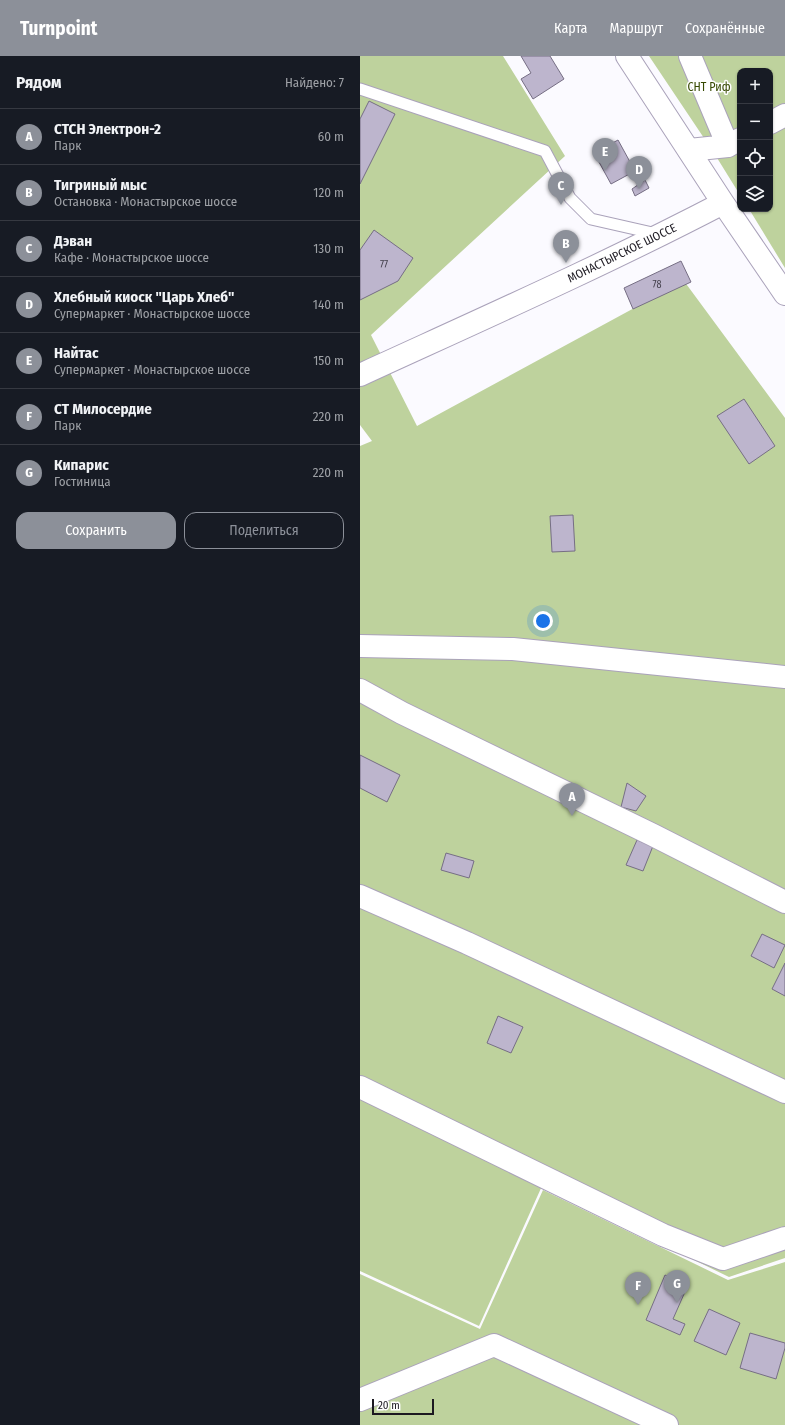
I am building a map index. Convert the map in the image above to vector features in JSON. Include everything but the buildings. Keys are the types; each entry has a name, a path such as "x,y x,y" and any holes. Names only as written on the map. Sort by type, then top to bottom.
{"street":[{"path":"627,56 723,203 785,294"},
{"path":"689,150 734,142 690,56"},
{"path":"773,121 785,115"},
{"name":"МОНАСТЫРСКОЕ ШОССЕ","path":"360,375 662,235 723,203"},
{"path":"360,646 513,649 785,677"},
{"path":"360,690 402,713 646,832 785,902"},
{"path":"360,896 474,946 785,1092"},
{"path":"360,1086 663,1235 723,1259 785,1238"},
{"path":"360,1400 494,1345 667,1425"}],"lane":[{"path":"360,89 545,152 570,198 591,219 662,235"}],"green space":[{"path":"360,56 503,56 565,156 371,335 417,426 684,281 785,418 785,1258 729,1277 542,1186 479,1326 360,1271 360,446 372,441 360,425"},
{"name":"СНТ Риф","path":"649,56 785,56 785,268 751,212 773,212 773,68 737,68 737,190"},
{"path":"543,1190 728,1280 785,1262 785,1425 360,1425 360,1274 480,1329"}],"place":[{"name":"Найтас","path":"605,171"},
{"name":"Хлебный киоск \"Царь Хлеб\"","path":"639,189"},
{"name":"Дэван","path":"561,205"},
{"name":"Тигриный мыс","path":"566,263"},
{"name":"СТСН Электрон-2","path":"572,816"},
{"name":"Кипарис","path":"677,1303"},
{"name":"СТ Милосердие","path":"638,1305"}]}
